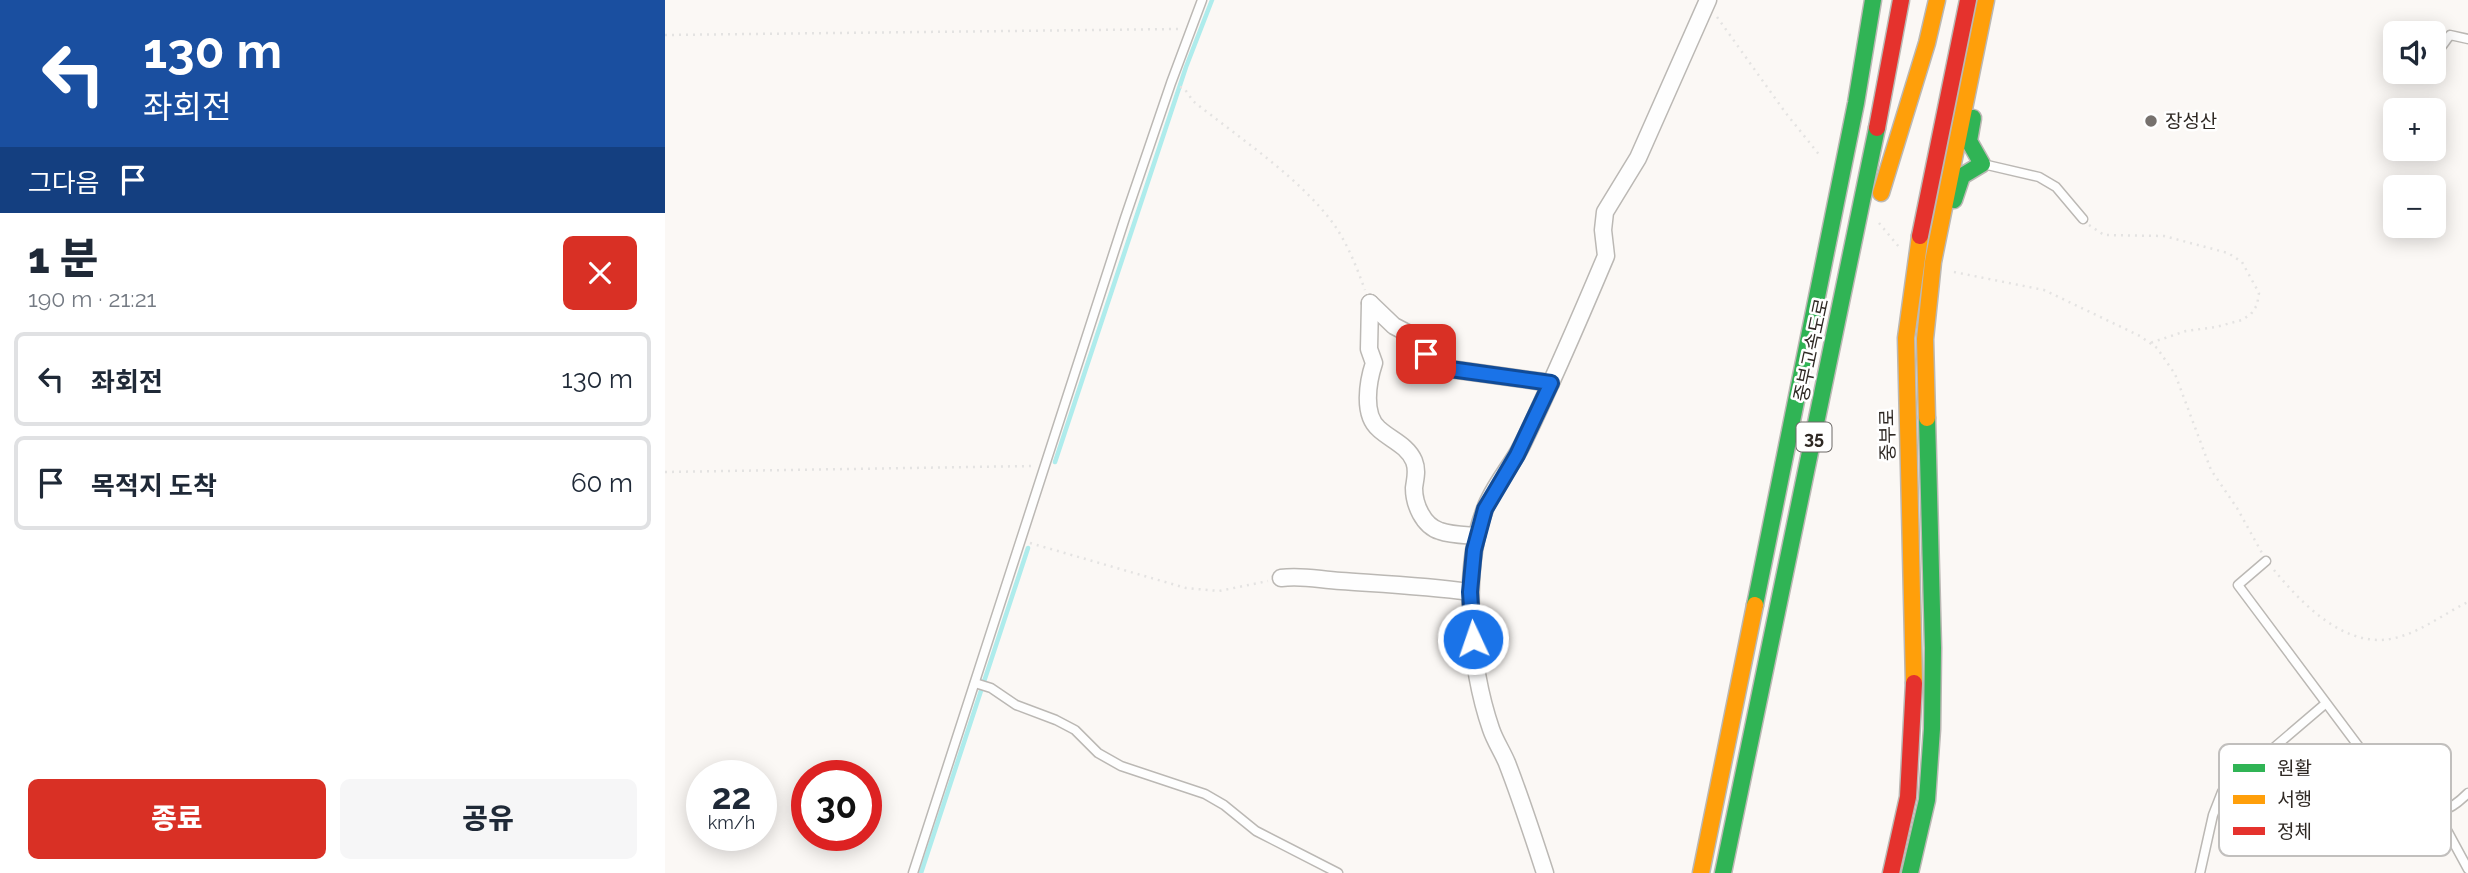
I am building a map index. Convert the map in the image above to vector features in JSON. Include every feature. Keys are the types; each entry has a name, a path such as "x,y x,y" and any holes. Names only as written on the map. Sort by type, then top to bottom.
{"main road":[{"path":"1851,128 1858,0"},
{"name":"중부고속도로","path":"1701,873 1851,128 1873,0"},
{"name":"중부고속도로","path":"1723,873 1866,188 1901,0"},
{"path":"1832,353 1927,43 1937,0"},
{"name":"중부로","path":"1891,873 1909,797 1913,728 1914,648 1906,338 1915,260 1968,0"},
{"path":"1933,262 1962,176 1982,164 1969,141 1985,60 1987,0"},
{"name":"중부로","path":"1910,873 1927,800 1932,729 1933,648 1925,339 1933,262 1987,0"}],"street":[{"path":"1545,873 1488,718 1473,639 1470,592 1474,550 1485,509 1517,455 1606,256 1603,230 1605,212 1638,158 1707,2"},
{"path":"1370,303 1394,326 1417,338 1426,354 1443,368 1551,383"},
{"path":"1370,303 1369,349 1374,363 1368,380 1372,421 1378,429 1405,447 1414,461 1415,504 1432,527 1438,531 1477,536"},
{"path":"1282,578 1298,576 1430,586 1470,592"}],"lane":[{"path":"913,873 977,683 1125,218 1189,30 1202,0"},
{"path":"2446,40 2450,35 2468,38"},
{"path":"1982,164 2039,177 2056,187 2083,219"},
{"path":"2266,561 2238,585 2357,744"},
{"path":"977,683 991,688 1016,705 1075,730 1098,753 1121,766 1205,794 1224,805 1256,831 1338,873"},
{"path":"2279,744 2325,704"},
{"path":"2451,805 2468,793"},
{"path":"2200,873 2219,800"},
{"path":"2451,838 2468,869"}],"path":[{"path":"1707,2 1821,157"},
{"path":"665,35 1165,28 1189,30"},
{"path":"1184,89 1193,102 1287,176 1323,211 1343,238 1370,303"},
{"path":"2083,219 2093,230 2104,235 2164,236 2228,253 2242,262 2259,293 2257,305 2251,314 2242,320 2186,331 2150,343"},
{"path":"1877,221 1899,247"},
{"path":"1954,272 2044,290 2101,316 2157,348 2175,374 2211,470 2237,508 2266,561 2317,614 2352,634 2393,639 2410,633 2468,602"},
{"path":"665,472 1046,466"},
{"path":"1022,540 1186,588 1219,591 1282,578"}],"waterway":[{"path":"1055,462 1186,67 1212,0"},
{"path":"921,873 1028,548"}],"traffic: fast":[{"path":"1755,605 1856,103 1873,0"},
{"path":"1954,200 1962,176 1982,164 1969,141 1973,118"},
{"path":"1723,873 1877,128"},
{"path":"1910,873 1927,800 1932,729 1933,648 1927,418"}],"traffic: slow":[{"path":"1881,193 1927,43 1937,0"},
{"path":"1927,418 1925,339 1933,262 1986,0"},
{"path":"1914,683 1906,338 1920,236"},
{"path":"1701,873 1755,605"}],"traffic: jam":[{"path":"1877,128 1901,0"},
{"path":"1920,236 1968,0"},
{"path":"1891,873 1908,797 1914,683"}],"place":[{"name":"장성산","path":"2151,121"}],"route":[{"path":"1426,354 1443,368 1551,383 1517,455 1485,509 1474,550 1470,592 1473,639"}]}
